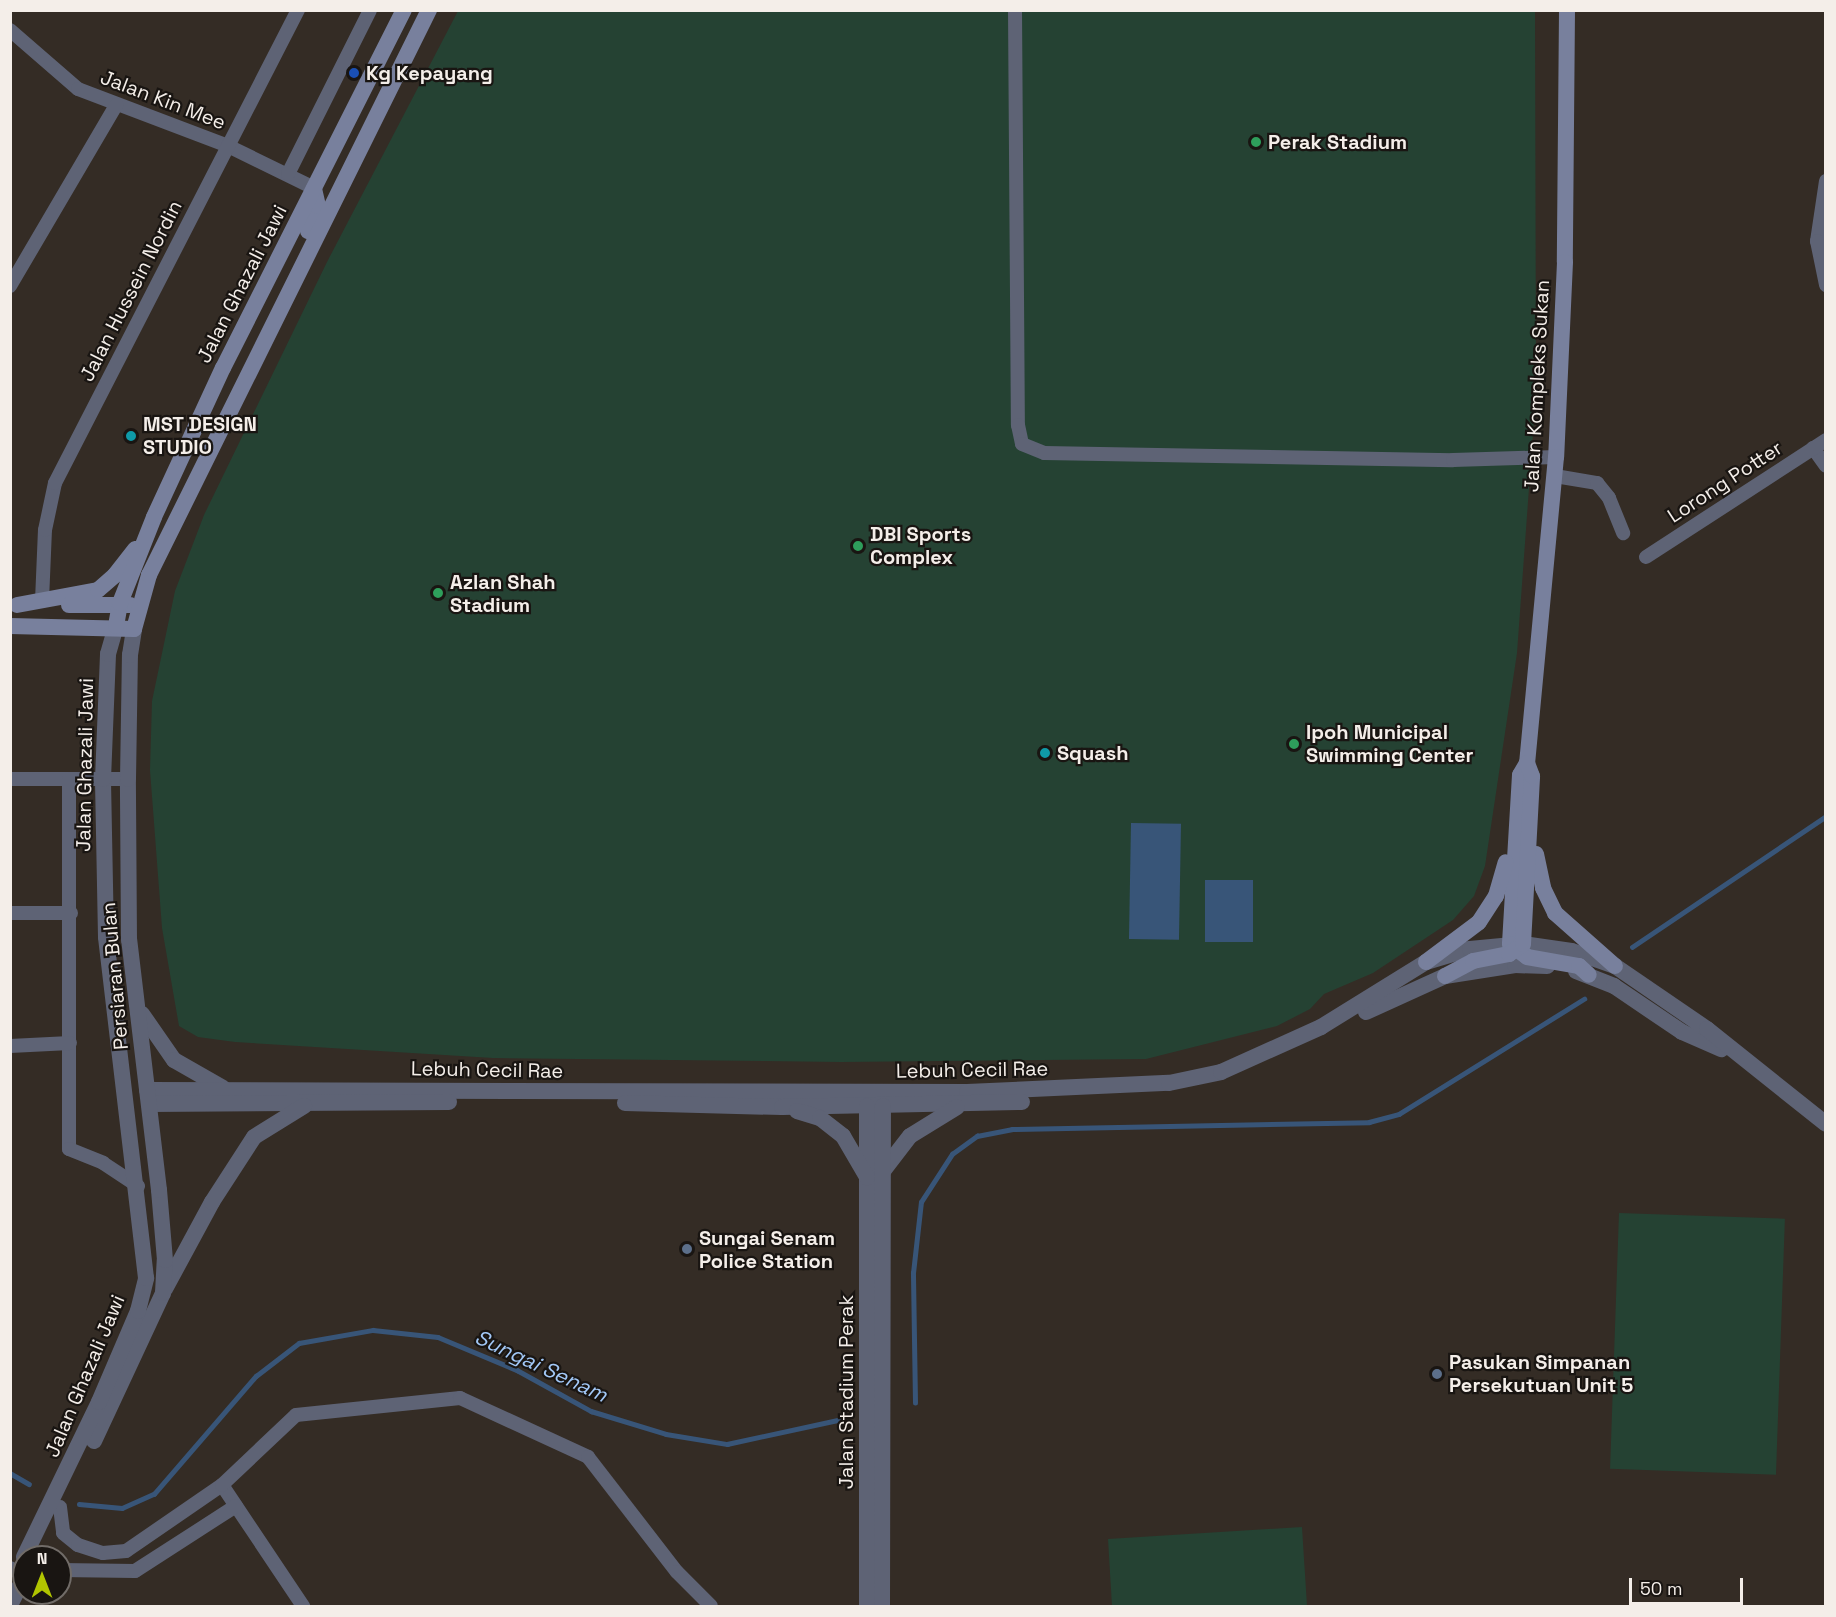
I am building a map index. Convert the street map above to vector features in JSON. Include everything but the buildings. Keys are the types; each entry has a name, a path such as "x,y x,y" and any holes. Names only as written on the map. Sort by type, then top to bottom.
{"main road":[{"name":"Jalan Ghazali Jawi","path":"116,626 120,603 154,517 223,368 404,10"},
{"path":"10,626 116,626 134,629 149,575 429,10"},
{"name":"Jalan Kompleks Sukan","path":"1517,946 1522,836 1533,776 1527,763 1555,476 1565,262 1567,10"},
{"path":"305,262 304,243 318,206 314,188 334,177 351,147 362,144"},
{"path":"223,368 272,328"},
{"path":"14,605 80,596 106,583 124,565 154,517"},
{"path":"14,605 120,603 139,607"},
{"path":"1426,962 1470,931 1488,910 1522,836"},
{"path":"1522,836 1555,913 1616,966"},
{"path":"1445,976 1473,961 1504,956 1517,946 1534,959 1579,966 1589,975"}],"street":[{"path":"288,174 370,10"},
{"path":"1015,10 1018,425 1022,444 1056,453 1445,460 1556,457"},
{"name":"Jalan Hussein Nordin","path":"42,601 45,530 55,483 295,12"},
{"name":"Jalan Kin Mee","path":"10,30 78,89 228,146 314,188"},
{"path":"10,286 116,105"},
{"path":"1826,181 1817,241 1826,285"},
{"name":"Lorong Potter","path":"1646,557 1826,440"},
{"path":"1813,448 1826,466"},
{"path":"1555,476 1597,483 1609,498 1623,533"},
{"name":"Jalan Ghazali Jawi","path":"31,1545 99,1402 138,1311 145,1280 138,1186 106,937 103,779 108,654 116,626"},
{"name":"Persiaran Bulan","path":"134,629 130,655 128,779 129,940 147,1098"},
{"path":"10,779 128,779"},
{"path":"69,779 71,913 69,1149 103,1162 138,1186"},
{"path":"10,913 71,913"},
{"name":"Lebuh Cecil Rae","path":"147,1098 224,1088 786,1099 875,1105 1169,1083 1221,1072 1321,1027 1426,962 1517,946 1572,951 1616,966 1707,1029 1733,1054 1826,1124"},
{"name":"Lebuh Cecil Rae","path":"147,1098 308,1104 353,1101 965,1098 1170,1093 1235,1077 1393,997 1445,976 1515,964 1589,975 1614,986 1682,1032 1733,1054"},
{"path":"138,1005 148,1026 174,1060 224,1088"},
{"path":"117,1017 135,1083 147,1098 139,1116 153,1253 145,1280"},
{"path":"10,1046 70,1042"},
{"name":"Jalan Ghazali Jawi","path":"41,1545 163,1293 165,1260 147,1098"},
{"path":"786,1099 820,1118 843,1136 875,1174 910,1136 965,1098"},
{"path":"163,1293 212,1202 254,1137 308,1104"},
{"name":"Jalan Stadium Perak","path":"874,1605 875,1105"},
{"path":"60,1507 63,1533 78,1545 103,1553 126,1551 222,1485 296,1414 460,1398 588,1457 677,1572 711,1606"},
{"path":"222,1485 303,1606"},
{"path":"72,1570 135,1571 236,1506"}],"green space":[{"name":"DBI Sports Complex","path":"458,11 1535,11 1536,392 1517,653 1485,866 1474,896 1453,920 1373,973 1324,994 1310,1009 1277,1026 1146,1059 841,1062 493,1058 235,1042 198,1037 179,1026 162,928 150,770 152,701 175,591 204,515 327,262"},
{"path":"1619,1213 1785,1219 1776,1475 1610,1469"},
{"path":"1302,1527 1307,1606 1112,1606 1108,1539"}],"water":[{"path":"1131,823 1181,824 1179,940 1129,939"},
{"path":"1205,880 1253,880 1253,942 1205,942"}],"waterway":[{"path":"1632,947 1826,816"},
{"path":"915,1403 913,1273 921,1202 952,1154 977,1136 1012,1129 1369,1122 1399,1114 1584,999"},
{"name":"Sungai Senam","path":"79,1504 122,1508 154,1494 256,1376 299,1343 373,1330 438,1337 517,1370 591,1411 666,1434 727,1444 838,1420"},
{"name":"Sungai Senam","path":"10,1473 29,1484"}],"place":[{"name":"Kg Kepayang","path":"354,73"},
{"name":"Perak Stadium","path":"1256,142"},
{"name":"MST DESIGN STUDIO","path":"131,436"},
{"name":"DBI Sports Complex","path":"858,546"},
{"name":"Azlan Shah Stadium","path":"438,593"},
{"name":"Ipoh Municipal Swimming Center","path":"1294,744"},
{"name":"Squash","path":"1045,753"},
{"name":"Sungai Senam Police Station","path":"687,1249"},
{"name":"Pasukan Simpanan Persekutuan Unit 5","path":"1437,1374"}]}
